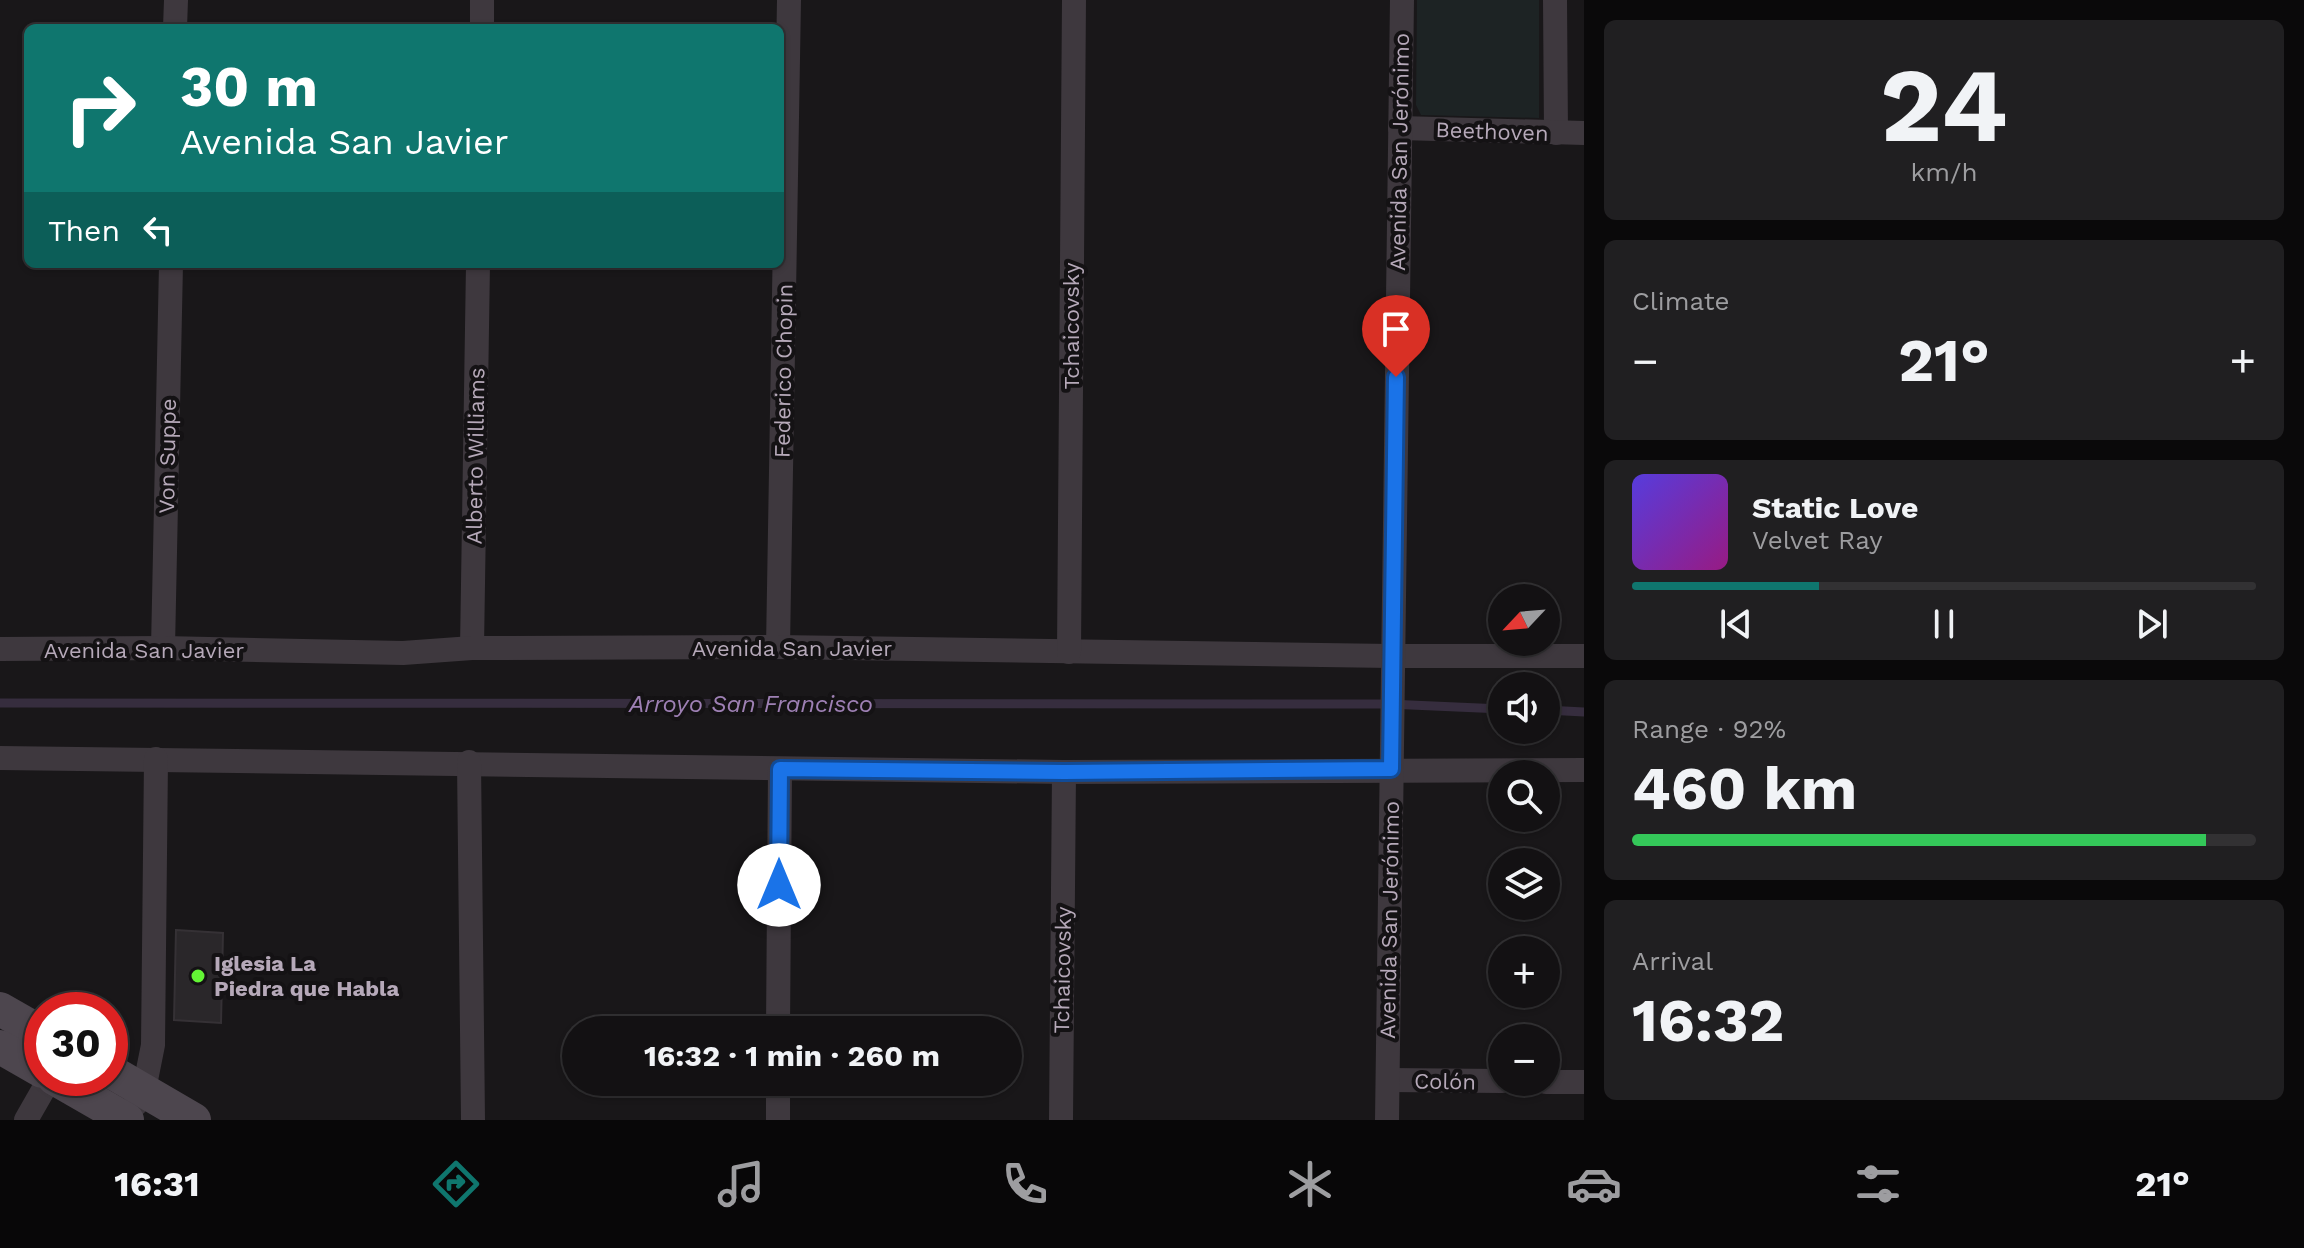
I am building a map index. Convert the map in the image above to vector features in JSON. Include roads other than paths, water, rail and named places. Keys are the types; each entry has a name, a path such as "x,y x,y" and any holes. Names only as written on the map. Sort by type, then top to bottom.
{"main road":[{"path":"0,1009 24,1023"},
{"path":"0,1047 24,1061"},
{"path":"128,1081 194,1120"},
{"path":"84,1096 127,1120"}],"street":[{"path":"175,24 176,0"},
{"path":"482,0 482,24"},
{"name":"Federico Chopin","path":"778,647 789,0"},
{"name":"Tchaicovsky","path":"1069,652 1074,0"},
{"name":"Avenida San Jerónimo","path":"1387,1120 1402,0"},
{"path":"1555,0 1556,133"},
{"name":"Beethoven","path":"1400,128 1584,133"},
{"name":"Von Suppe","path":"163,648 171,268"},
{"name":"Alberto Williams","path":"472,648 478,268"},
{"name":"Avenida San Javier","path":"0,649 163,648 403,653 472,648 778,647 1069,652 1392,668 1584,656"},
{"path":"0,758 1064,772 1584,770"},
{"path":"127,1120 144,1090 153,1045 156,759"},
{"path":"469,762 473,1120"},
{"path":"778,1016 780,769"},
{"name":"Tchaicovsky","path":"1061,1120 1064,772"},
{"name":"Colón","path":"1388,1080 1488,1081"},
{"path":"1560,1082 1584,1082"},
{"path":"26,1120 41,1096"},
{"path":"778,1096 778,1120"}],"waterway":[{"name":"Arroyo San Francisco","path":"0,703 1388,704 1488,708"},
{"name":"Arroyo San Francisco","path":"1560,711 1584,712"}],"place":[{"name":"Iglesia La Piedra que Habla","path":"198,976"}]}
